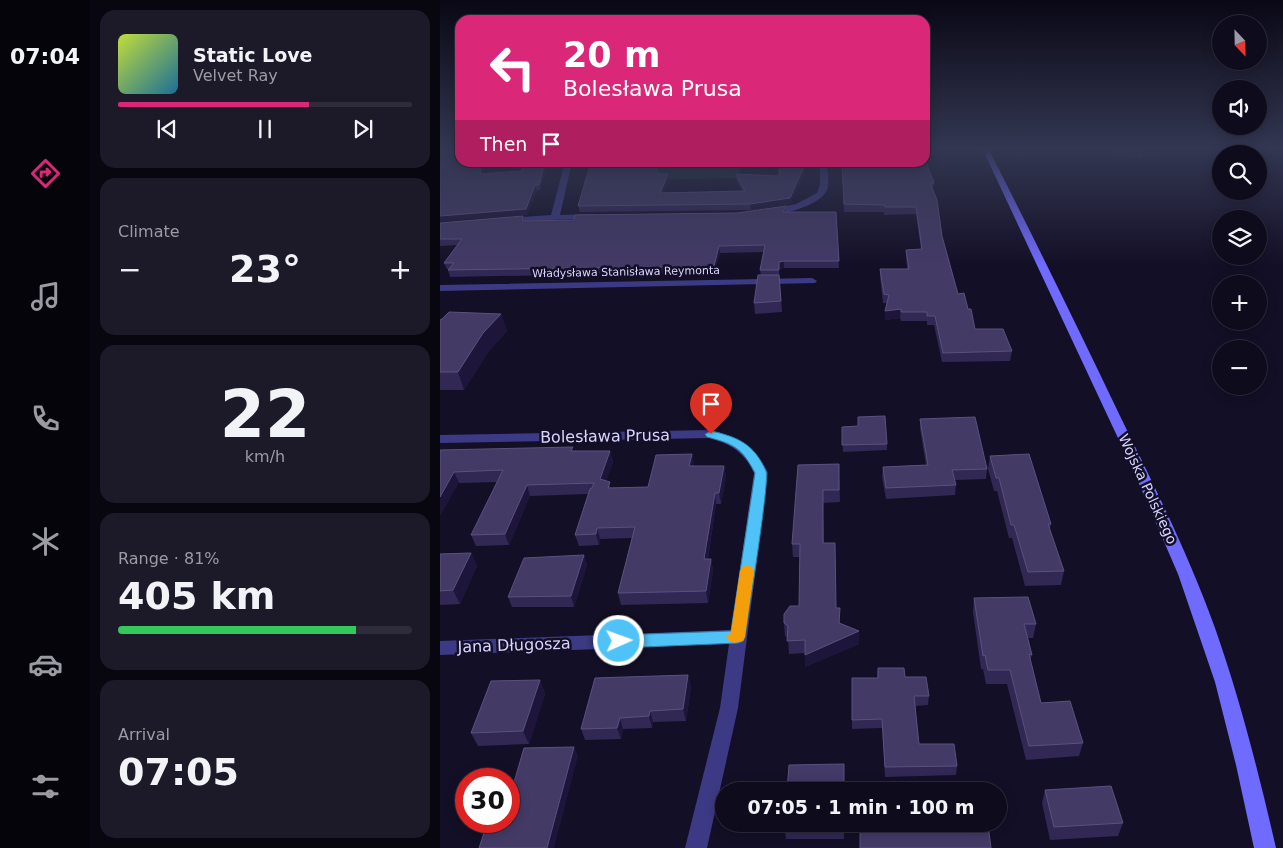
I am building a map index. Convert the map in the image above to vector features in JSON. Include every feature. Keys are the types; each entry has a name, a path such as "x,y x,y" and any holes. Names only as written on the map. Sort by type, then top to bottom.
{"main road":[{"name":"Wojska Polskiego","path":"1005,188 1063,305 1183,566 1206,628 1227,696 1265,848"}],"street":[{"path":"555,217 562,188"},
{"path":"758,213 781,211 818,197 823,188"},
{"path":"497,221 604,216"},
{"name":"Władysława Stanisława Reymonta","path":"440,288 812,281"},
{"name":"Bolesława Prusa","path":"440,439 711,434 728,438 750,451 761,473 729,708 696,848"},
{"name":"Jana Długosza","path":"440,648 738,637"}],"building":[{"path":"440,188 534,188 526,209 440,216"},
{"path":"583,188 662,188 660,193 745,191 743,188 795,188 790,198 750,204 578,206"},
{"path":"843,188 932,188 937,200 942,236 958,294 964,293 968,309 971,309 975,329 1003,329 1012,351 943,353 935,316 927,316 927,312 901,312 901,309 885,311 889,295 884,294 880,269 909,269 906,250 922,249 916,207 844,204"},
{"path":"786,206 783,212 836,212 839,261 784,261 779,262 779,270 760,270 765,245 719,246 714,266 448,270 454,263 444,263 462,239 440,239 440,223 523,216 522,221 574,220 575,215 737,213"},
{"path":"758,275 779,275 781,301 754,303"},
{"path":"449,312 501,314 483,333 458,372 440,372 440,320"},
{"path":"885,416 887,444 842,445 842,427 858,426 858,417"},
{"path":"975,417 987,469 952,470 956,485 886,488 883,467 928,465 920,419"},
{"path":"573,447 571,451 610,451 600,479 610,482 608,488 648,487 656,455 692,454 689,466 724,466 719,493 715,493 704,559 711,559 706,591 618,593 635,527 597,528 596,534 575,535 590,489 594,483 527,485 505,534 471,535 503,470 454,472 440,497 440,450"},
{"path":"1029,454 1051,524 1048,524 1064,571 1028,572 1014,525 1011,525 999,478 996,478 990,456"},
{"path":"839,464 839,490 823,490 823,543 835,543 836,608 840,608 839,623 859,631 805,655 805,640 787,641 788,626 784,623 784,614 790,606 799,606 800,544 792,544 798,465"},
{"path":"471,553 453,590 440,591 440,554"},
{"path":"584,555 571,596 508,597 524,558"},
{"path":"1028,597 1036,624 1024,624 1041,703 1070,701 1083,743 1029,746 1010,670 988,670 985,655 983,656 974,598"},
{"path":"878,668 904,668 905,677 926,677 929,696 914,696 919,744 954,744 957,766 885,767 882,719 852,720 852,678 878,678"},
{"path":"688,675 683,709 650,711 649,716 620,718 617,728 581,729 595,678"},
{"path":"540,680 523,731 471,733 491,681"},
{"path":"574,747 547,848 479,848 484,833 520,833 520,768 518,768 524,748"},
{"path":"844,764 844,782 788,782 789,765"},
{"path":"1111,786 1123,823 1054,827 1045,790"},
{"path":"860,832 989,832 991,848 860,848"}],"slow traffic":[{"path":"734,637 738,637 747,571"}],"route":[{"path":"619,641 738,637 761,473 750,451 728,438 711,434"}]}
